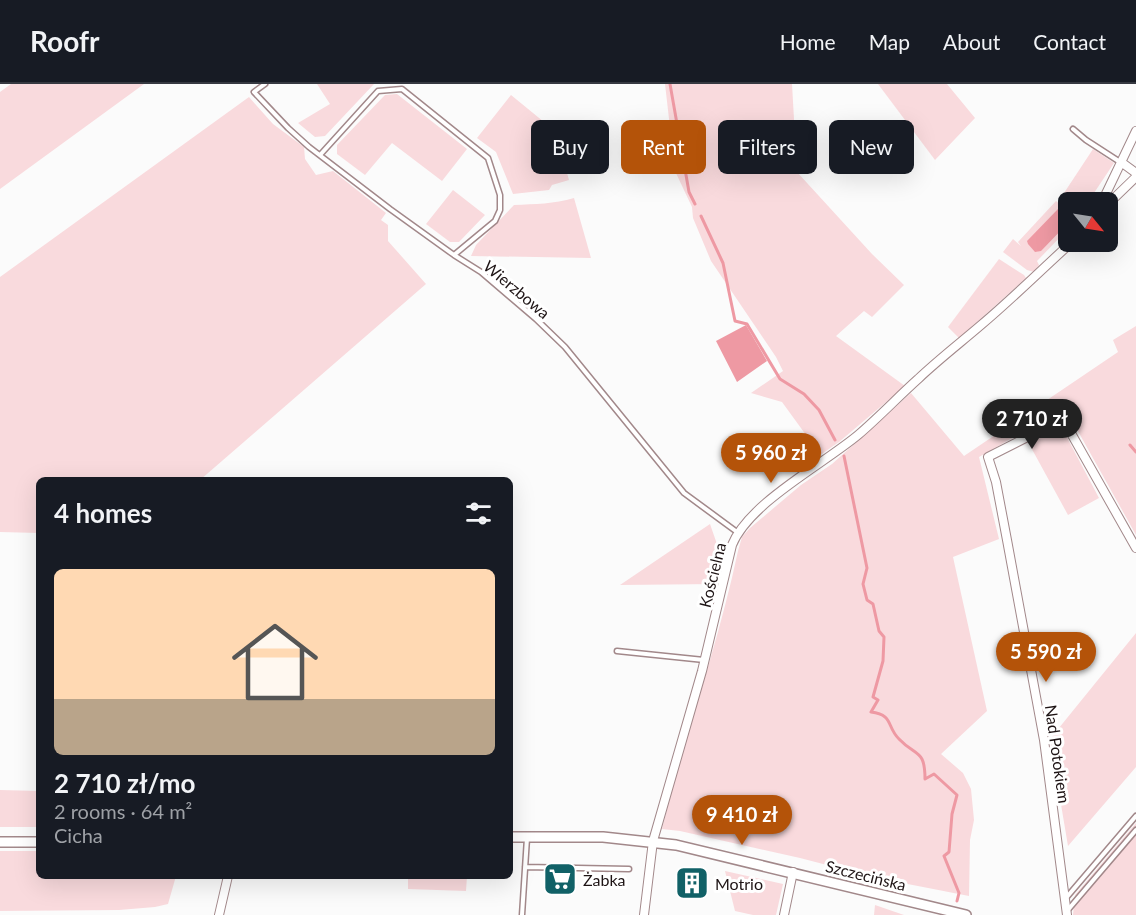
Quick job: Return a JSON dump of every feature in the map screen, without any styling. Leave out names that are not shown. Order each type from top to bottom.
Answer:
[{"type":"street","points":[[1107,192],[1136,131]]},
{"type":"street","points":[[1118,194],[1136,175],[1121,162]]},
{"type":"street","name":"Kościelna","points":[[644,915],[653,841],[737,532],[745,522],[779,494],[876,419],[1061,252]]},
{"type":"street","name":"Nad Potokiem","points":[[1067,913],[1044,740],[996,482],[988,458],[1063,419],[1136,548]]},
{"type":"street","name":"Szczecińska","points":[[513,837],[590,836],[653,841],[703,850],[966,915]]},
{"type":"street","points":[[0,842],[36,842]]},
{"type":"street","points":[[784,915],[793,872]]},
{"type":"street","points":[[219,915],[227,879]]},
{"type":"lane","name":"Wierzbowa","points":[[265,84],[254,92],[288,128],[390,209],[453,255],[481,272],[536,319],[565,347],[684,493],[737,532]]},
{"type":"lane","points":[[320,155],[378,91],[402,89],[488,158],[500,195],[500,210],[495,221],[453,255]]},
{"type":"lane","points":[[1073,129],[1121,162]]},
{"type":"lane","points":[[617,651],[704,660]]},
{"type":"lane","points":[[1065,899],[1136,816]]},
{"type":"lane","points":[[1067,913],[1136,830]]},
{"type":"lane","points":[[522,915],[527,837]]},
{"type":"lane","points":[[525,867],[629,869]]},
{"type":"shaded area","points":[[11,84],[144,84],[0,189],[0,92]]},
{"type":"shaded area","points":[[317,84],[374,84],[325,136],[315,137],[298,123],[330,104]]},
{"type":"shaded area","points":[[665,84],[792,84],[794,120],[718,120],[718,174],[799,174],[872,254],[904,285],[872,317],[864,311],[836,336],[905,386],[839,442],[816,458],[814,446],[782,402],[751,393],[783,371],[776,357],[711,261],[693,218],[692,207],[676,174],[706,174],[706,120],[669,120]]},
{"type":"shaded area","points":[[878,84],[947,84],[975,118],[935,160],[914,132],[914,120],[905,120]]},
{"type":"shaded area","points":[[397,94],[467,149],[442,181],[392,143],[365,175],[337,154],[337,145],[385,95]]},
{"type":"shaded area","points":[[511,95],[542,120],[531,120],[531,174],[567,174],[569,180],[552,185],[549,190],[513,194],[496,152],[477,138]]},
{"type":"shaded area","points":[[249,97],[273,124],[304,147],[305,159],[316,175],[333,171],[386,213],[381,220],[388,225],[388,241],[426,284],[203,477],[36,477],[36,533],[0,532],[0,277]]},
{"type":"shaded area","points":[[1093,149],[1114,163],[1095,192],[1065,192]]},
{"type":"shaded area","points":[[453,190],[485,215],[459,242],[450,242],[426,224]]},
{"type":"shaded area","points":[[574,198],[591,258],[471,256],[476,245],[514,205],[552,203]]},
{"type":"shaded area","points":[[1056,201],[1058,203],[1058,239],[1037,261],[1039,265],[1034,272],[1027,270],[1003,252],[1013,239],[1021,246],[1018,242]]},
{"type":"shaded area","points":[[1058,209],[1058,233],[1041,251],[1035,252],[1027,241]]},
{"type":"shaded area","points":[[999,259],[1026,278],[959,338],[948,327]]},
{"type":"shaded area","points":[[746,325],[767,361],[737,382],[716,341]]},
{"type":"shaded area","points":[[1136,326],[1136,535],[1065,408],[979,457],[999,539],[953,557],[987,711],[941,754],[963,773],[971,789],[974,820],[970,840],[969,896],[877,878],[800,858],[662,829],[721,621],[742,537],[750,528],[801,485],[832,464],[911,393],[964,456],[1118,352],[1113,340]]},
{"type":"shaded area","points":[[1054,426],[1062,428],[1099,498],[1068,515],[1028,442]]},
{"type":"shaded area","points":[[710,524],[718,547],[717,584],[620,585]]},
{"type":"shaded area","points":[[1136,633],[1136,767],[1068,846],[1050,739]]},
{"type":"shaded area","points":[[0,790],[36,791],[36,827],[0,827]]},
{"type":"shaded area","points":[[1136,823],[1136,915],[1073,915],[1075,895]]},
{"type":"shaded area","points":[[0,851],[36,851],[36,879],[175,879],[168,904],[155,907],[119,910],[0,911]]},
{"type":"shaded area","points":[[725,871],[783,884],[776,915],[753,915],[735,911]]},
{"type":"shaded area","points":[[408,879],[467,879],[466,891],[408,889]]},
{"type":"shaded area","points":[[875,905],[904,915],[874,915]]},
{"type":"waterway","points":[[670,84],[689,192],[695,204]]},
{"type":"waterway","points":[[701,216],[723,263],[735,321],[747,324],[780,379],[804,394],[819,410],[835,440]]},
{"type":"waterway","points":[[1130,445],[1136,452]]},
{"type":"waterway","points":[[844,456],[867,568],[863,584],[867,600],[873,604],[879,631],[884,637],[883,661],[873,697],[878,700],[871,712],[887,718],[899,739],[921,758],[925,769],[925,779],[934,774],[957,795],[952,814],[949,852],[944,856],[959,893],[957,901]]},
{"type":"place","name":"Żabka","points":[[560,879]]},
{"type":"place","name":"Motrio","points":[[692,883]]}]
